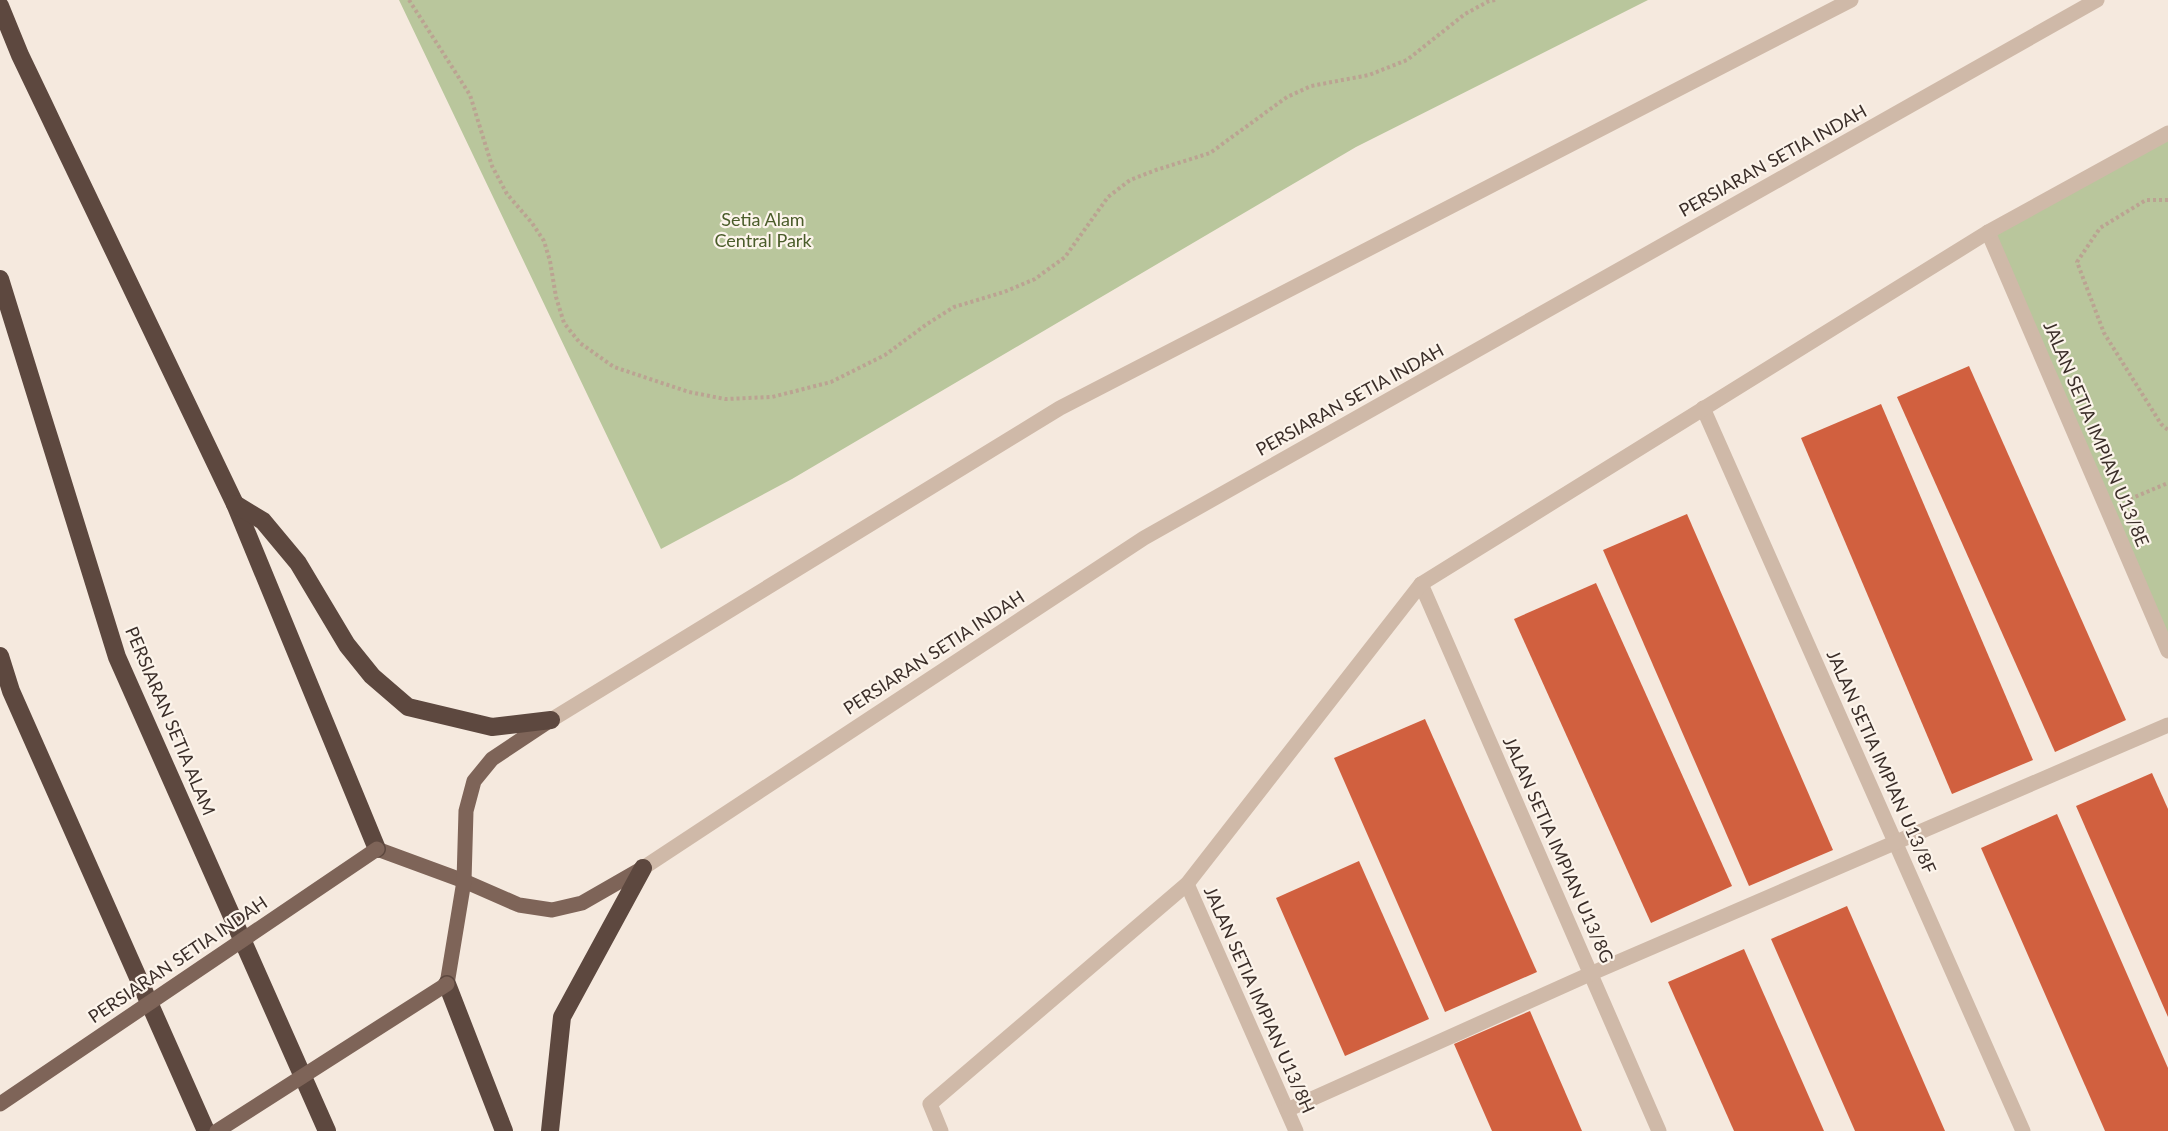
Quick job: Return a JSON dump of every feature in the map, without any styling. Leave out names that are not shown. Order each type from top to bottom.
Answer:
[{"type":"highway","points":[[0,6],[25,65],[235,504],[377,849]]},
{"type":"highway","name":"PERSIARAN SETIA ALAM","points":[[0,279],[117,657],[327,1131]]},
{"type":"highway","points":[[235,504],[263,521],[298,563],[347,645],[372,676],[408,707],[492,728],[551,720]]},
{"type":"highway","points":[[0,656],[11,691],[206,1131]]},
{"type":"highway","points":[[550,1131],[562,1017],[643,868]]},
{"type":"highway","points":[[447,984],[504,1131]]},
{"type":"main road","points":[[217,1131],[447,984],[464,881],[466,811],[474,781],[492,759],[551,720]]},
{"type":"main road","points":[[377,849],[464,881],[519,905],[552,910],[582,903],[643,868]]},
{"type":"main road","name":"PERSIARAN SETIA INDAH","points":[[0,1104],[377,849]]},
{"type":"street","points":[[551,720],[1060,408],[1851,0]]},
{"type":"street","name":"PERSIARAN SETIA INDAH","points":[[643,868],[1144,538],[2097,0]]},
{"type":"street","points":[[941,1131],[930,1104],[1187,884],[1421,584],[1988,232],[2168,133]]},
{"type":"street","name":"JALAN SETIA IMPIAN U13/8E","points":[[1988,232],[2168,651]]},
{"type":"street","name":"JALAN SETIA IMPIAN U13/8F","points":[[1703,408],[2022,1131]]},
{"type":"street","name":"JALAN SETIA IMPIAN U13/8G","points":[[1421,584],[1659,1131]]},
{"type":"street","points":[[1287,1110],[1590,974],[2168,725]]},
{"type":"street","name":"JALAN SETIA IMPIAN U13/8H","points":[[1187,884],[1296,1131]]},
{"type":"path","points":[[409,0],[470,95],[492,166],[507,194],[532,223],[543,241],[564,322],[580,343],[614,367],[689,392],[725,399],[772,398],[831,382],[885,355],[954,307],[1004,292],[1035,279],[1065,257],[1108,197],[1130,180],[1210,153],[1287,97],[1311,86],[1369,75],[1407,60],[1465,14],[1489,1],[1496,0]]},
{"type":"path","points":[[2168,200],[2146,200],[2100,228],[2077,262],[2104,333],[2161,424],[2168,429]]},
{"type":"path","points":[[2107,509],[2168,483]]},
{"type":"green space","name":"Setia Alam Central Park","points":[[399,0],[1648,0],[1356,147],[792,479],[661,549]]},
{"type":"green space","points":[[2168,133],[2168,651],[1988,232]]},
{"type":"building","points":[[1969,366],[2126,720],[2055,752],[1897,397]]},
{"type":"building","points":[[1881,404],[2033,760],[1952,794],[1801,438]]},
{"type":"building","points":[[1687,514],[1833,850],[1749,886],[1603,550]]},
{"type":"building","points":[[1596,583],[1732,886],[1651,923],[1514,619]]},
{"type":"building","points":[[1425,719],[1537,972],[1445,1012],[1334,758]]},
{"type":"building","points":[[2152,773],[2168,809],[2168,1017],[2076,806]]},
{"type":"building","points":[[2057,814],[2168,1068],[2168,1131],[2105,1131],[1981,848]]},
{"type":"building","points":[[1359,861],[1429,1019],[1345,1056],[1276,898]]},
{"type":"building","points":[[1847,906],[1945,1131],[1855,1131],[1771,939]]},
{"type":"building","points":[[1744,949],[1824,1131],[1734,1131],[1668,982]]},
{"type":"building","points":[[1530,1011],[1582,1131],[1492,1131],[1454,1044]]}]
